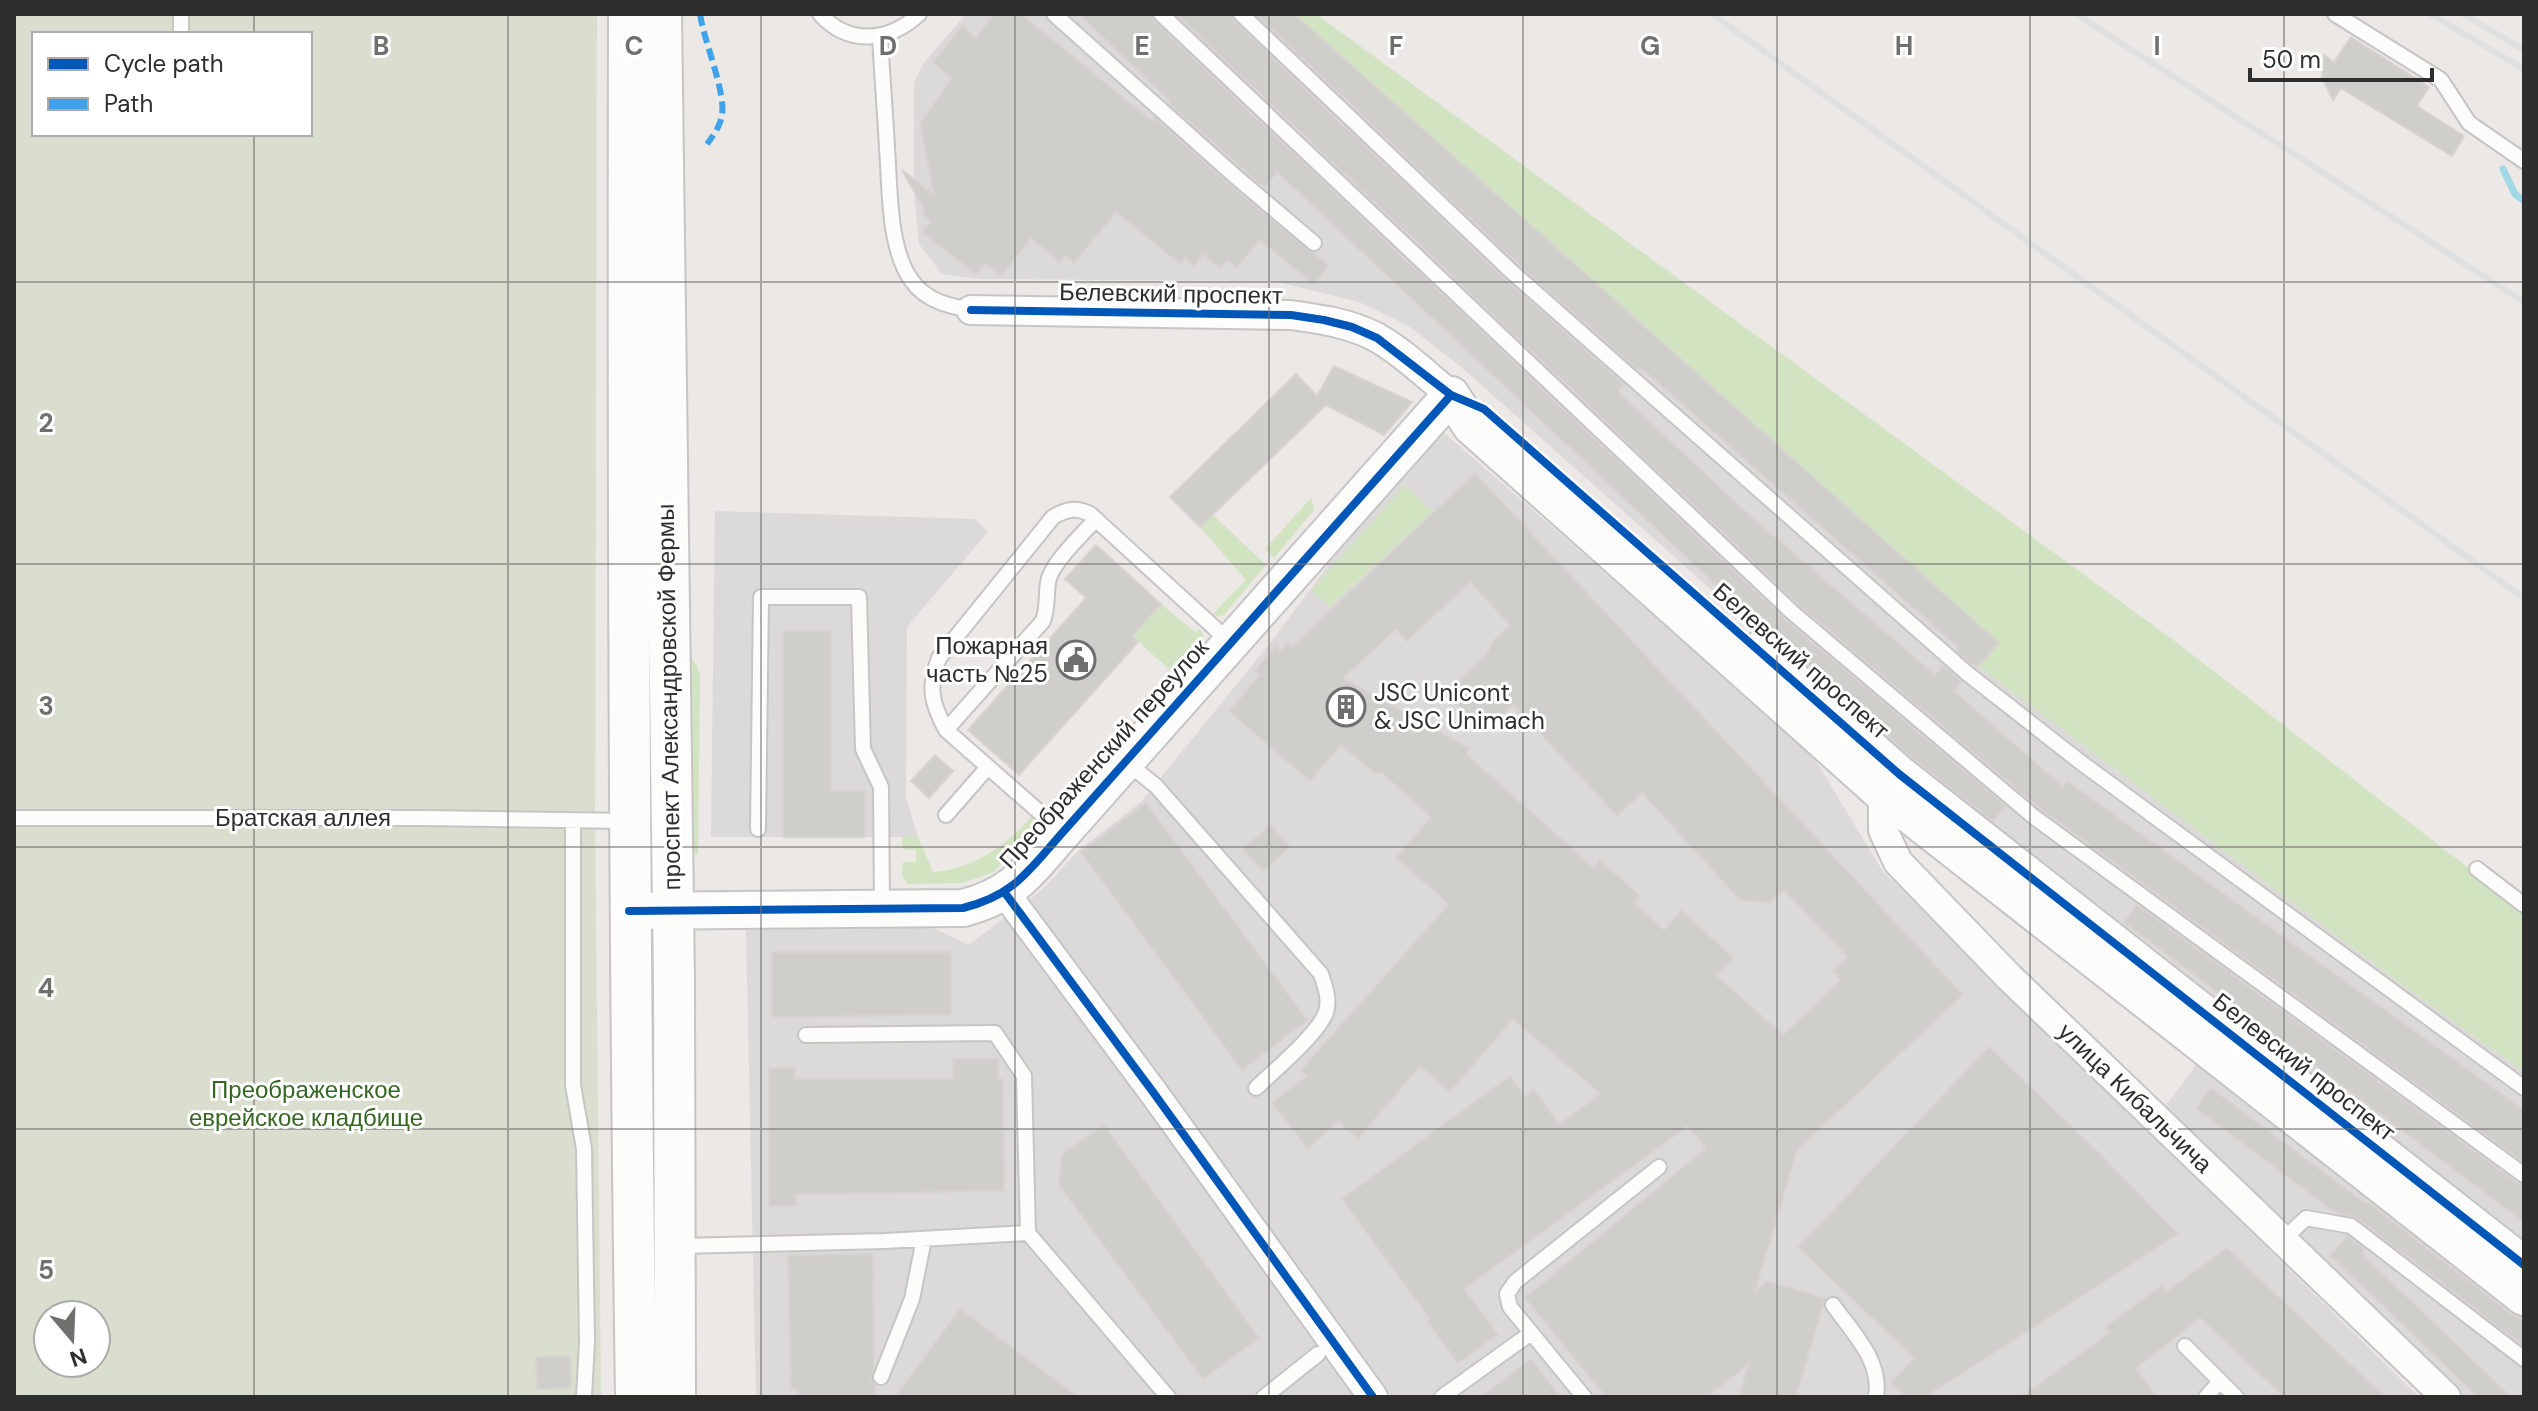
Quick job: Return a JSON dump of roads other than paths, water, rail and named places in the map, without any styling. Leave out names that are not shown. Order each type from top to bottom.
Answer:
[{"type":"main road","points":[[629,14],[646,105]]},
{"type":"main road","points":[[646,286],[646,105],[661,14]]},
{"type":"main road","name":"проспект Александровской Фермы","points":[[636,1397],[629,911],[610,821],[646,286]]},
{"type":"main road","name":"проспект Александровской Фермы","points":[[646,286],[672,910],[675,1397]]},
{"type":"street","name":"Белевский проспект","points":[[971,310],[1291,315],[1352,327],[1377,338],[1451,395],[1471,426],[1891,784],[2524,1297]]},
{"type":"street","name":"Преображенский переулок","points":[[629,911],[963,908],[1005,893],[1126,762],[1451,395]]},
{"type":"street","name":"Белевский проспект","points":[[1891,784],[2524,1265]]},
{"type":"street","name":"улица Кибальчича","points":[[1891,784],[1883,830],[1898,862],[2009,977],[2446,1397]]},
{"type":"street","points":[[1005,893],[1373,1397]]},
{"type":"lane","points":[[820,14],[829,24],[853,36],[880,36],[905,27],[919,14]]},
{"type":"lane","points":[[1054,14],[1314,243]]},
{"type":"lane","points":[[1161,14],[1793,613],[2034,817],[2524,1175]]},
{"type":"lane","points":[[1241,14],[1512,272],[1968,674],[2079,761],[2524,1088]]},
{"type":"lane","points":[[2335,14],[2441,80],[2469,123],[2524,161]]},
{"type":"lane","points":[[880,36],[892,214],[900,257],[912,282],[928,296],[945,305],[971,310]]},
{"type":"lane","points":[[1063,832],[946,730],[934,707],[931,681],[939,658],[1053,517],[1065,510],[1078,509],[1096,519],[1231,643]]},
{"type":"lane","points":[[946,730],[1043,621],[1048,609],[1048,581],[1053,569],[1096,519]]},
{"type":"lane","points":[[758,829],[761,597],[859,597],[863,749],[881,787],[882,908]]},
{"type":"lane","points":[[1126,762],[1156,786],[1321,974],[1328,995],[1325,1013],[1317,1028],[1256,1088]]},
{"type":"lane","points":[[946,815],[988,767]]},
{"type":"lane","name":"Братская аллея","points":[[14,818],[610,821]]},
{"type":"lane","points":[[573,820],[573,1085],[584,1149],[587,1342],[584,1397]]},
{"type":"lane","points":[[2477,869],[2524,905]]},
{"type":"lane","points":[[806,1035],[995,1033],[1024,1076],[1028,1233],[1168,1397]]},
{"type":"lane","points":[[1584,1397],[1510,1307],[1507,1294],[1515,1282],[1659,1167]]},
{"type":"lane","points":[[2283,1240],[2306,1218],[2351,1226],[2524,1359]]},
{"type":"lane","points":[[674,1246],[1028,1233]]},
{"type":"lane","points":[[881,1377],[912,1299],[924,1239]]},
{"type":"lane","points":[[1833,1305],[1870,1355],[1878,1386],[1876,1397]]},
{"type":"lane","points":[[1442,1397],[1531,1333]]},
{"type":"lane","points":[[2185,1346],[2236,1397]]},
{"type":"lane","points":[[1264,1397],[1318,1354]]},
{"type":"lane","points":[[2206,1397],[2220,1381]]},
{"type":"waterway","points":[[2503,169],[2515,194],[2524,201]]},
{"type":"railway","points":[[1712,14],[2524,598]]},
{"type":"railway","points":[[2076,14],[2524,302]]},
{"type":"railway","points":[[2430,14],[2524,69]]},
{"type":"railway","points":[[2463,14],[2524,50]]},
{"type":"place","name":"Пожарная часть №25","points":[[1076,660]]},
{"type":"place","name":"JSC Unicont & JSC Unimach","points":[[1346,707]]},
{"type":"park label","name":"Преображенское еврейское кладбище","points":[[306,1104]]}]
